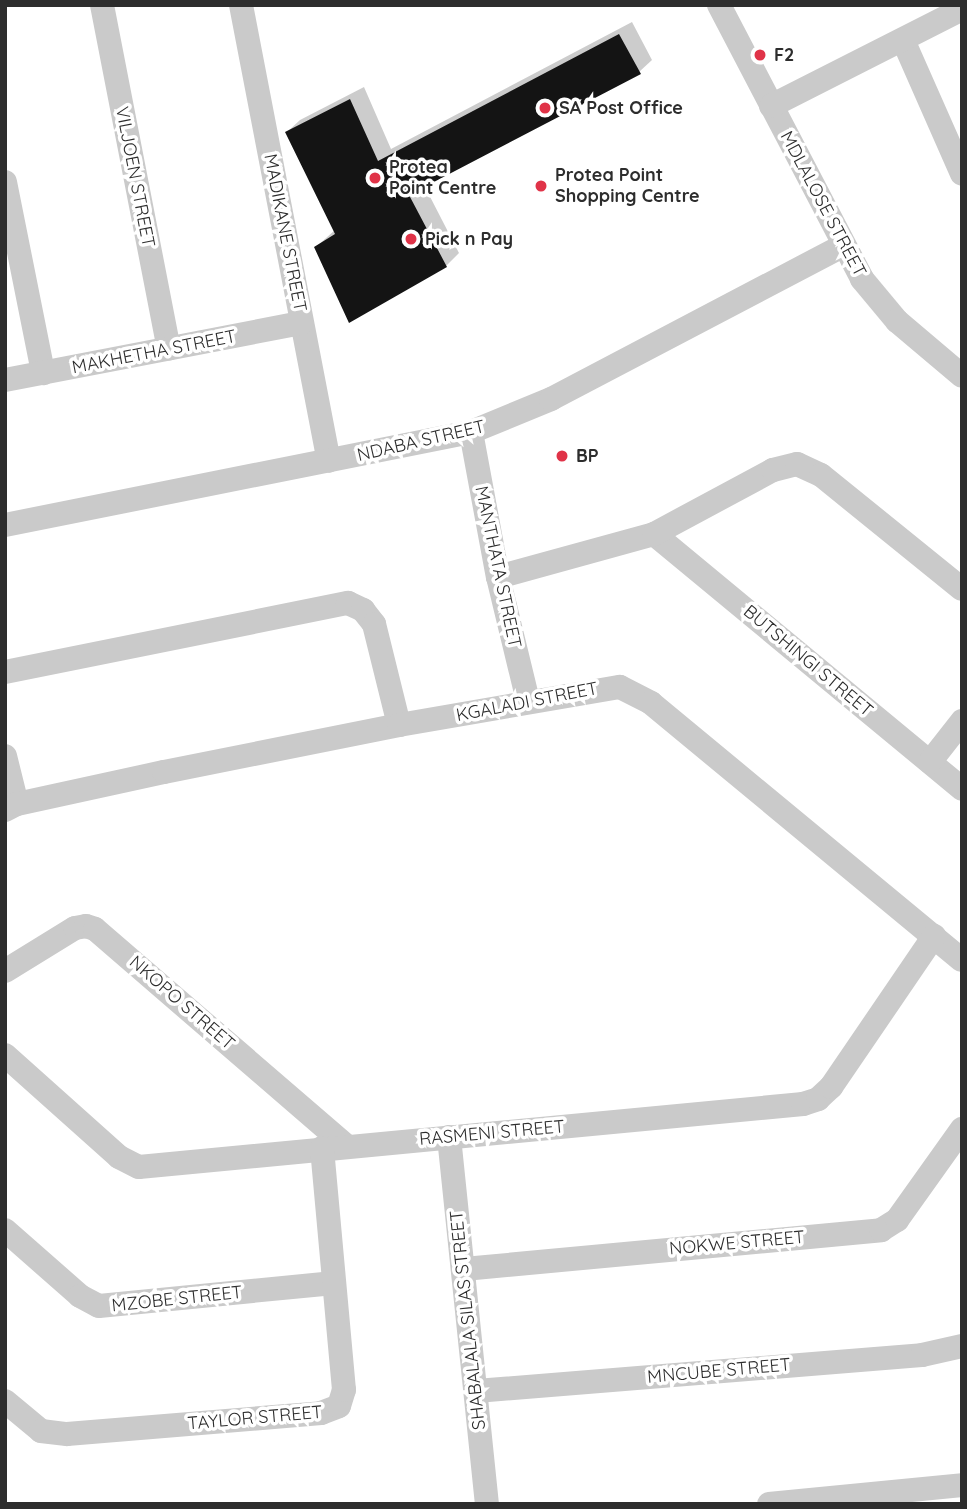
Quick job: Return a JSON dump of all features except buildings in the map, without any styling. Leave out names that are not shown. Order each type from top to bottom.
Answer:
[{"type":"street","name":"VILJOEN STREET","points":[[102,5],[169,349]]},
{"type":"street","name":"MADIKANE STREET","points":[[241,5],[329,461]]},
{"type":"street","name":"MDLALOSE STREET","points":[[719,5],[862,279],[885,309],[962,376]]},
{"type":"street","points":[[771,106],[962,9]]},
{"type":"street","points":[[903,40],[962,174]]},
{"type":"street","points":[[5,182],[43,373]]},
{"type":"street","name":"NDABA STREET","points":[[5,525],[471,432],[539,405],[843,246]]},
{"type":"street","name":"MAKHETHA STREET","points":[[5,380],[302,323]]},
{"type":"street","name":"MANTHATA STREET","points":[[471,432],[498,577],[528,701]]},
{"type":"street","points":[[498,577],[654,534],[780,467],[797,464],[821,475],[962,589]]},
{"type":"street","name":"BUTSHINGI STREET","points":[[654,534],[962,789]]},
{"type":"street","points":[[5,672],[348,603],[363,610],[374,624],[399,725]]},
{"type":"street","name":"KGALADI STREET","points":[[11,807],[399,725],[610,686],[631,690],[651,703],[962,960]]},
{"type":"street","points":[[929,762],[962,721]]},
{"type":"street","points":[[5,757],[11,807]]},
{"type":"street","name":"NKOPO STREET","points":[[5,971],[75,928],[86,926],[95,929],[334,1147]]},
{"type":"street","name":"RASMENI STREET","points":[[5,1055],[119,1157],[134,1166],[814,1101],[831,1087],[934,936]]},
{"type":"street","name":"NOKWE STREET","points":[[464,1269],[881,1230],[897,1220],[962,1129]]},
{"type":"street","name":"SHABALALA SILAS STREET","points":[[449,1137],[487,1504]]},
{"type":"street","name":"TAYLOR STREET","points":[[5,1401],[41,1431],[67,1434],[333,1410],[341,1403],[344,1392],[334,1283],[334,1147]]},
{"type":"street","name":"MZOBE STREET","points":[[5,1230],[80,1296],[100,1306],[334,1283]]},
{"type":"street","name":"MNCUBE STREET","points":[[476,1391],[922,1355],[962,1346]]},
{"type":"street","points":[[769,1504],[962,1485]]},
{"type":"place","name":"F2","points":[[760,55]]},
{"type":"place","name":"SA Post Office","points":[[545,108]]},
{"type":"place","name":"Protea Point Centre","points":[[375,178]]},
{"type":"place","name":"Protea Point Shopping Centre","points":[[541,186]]},
{"type":"place","name":"Pick n Pay","points":[[411,239]]},
{"type":"place","name":"BP","points":[[562,456]]}]
